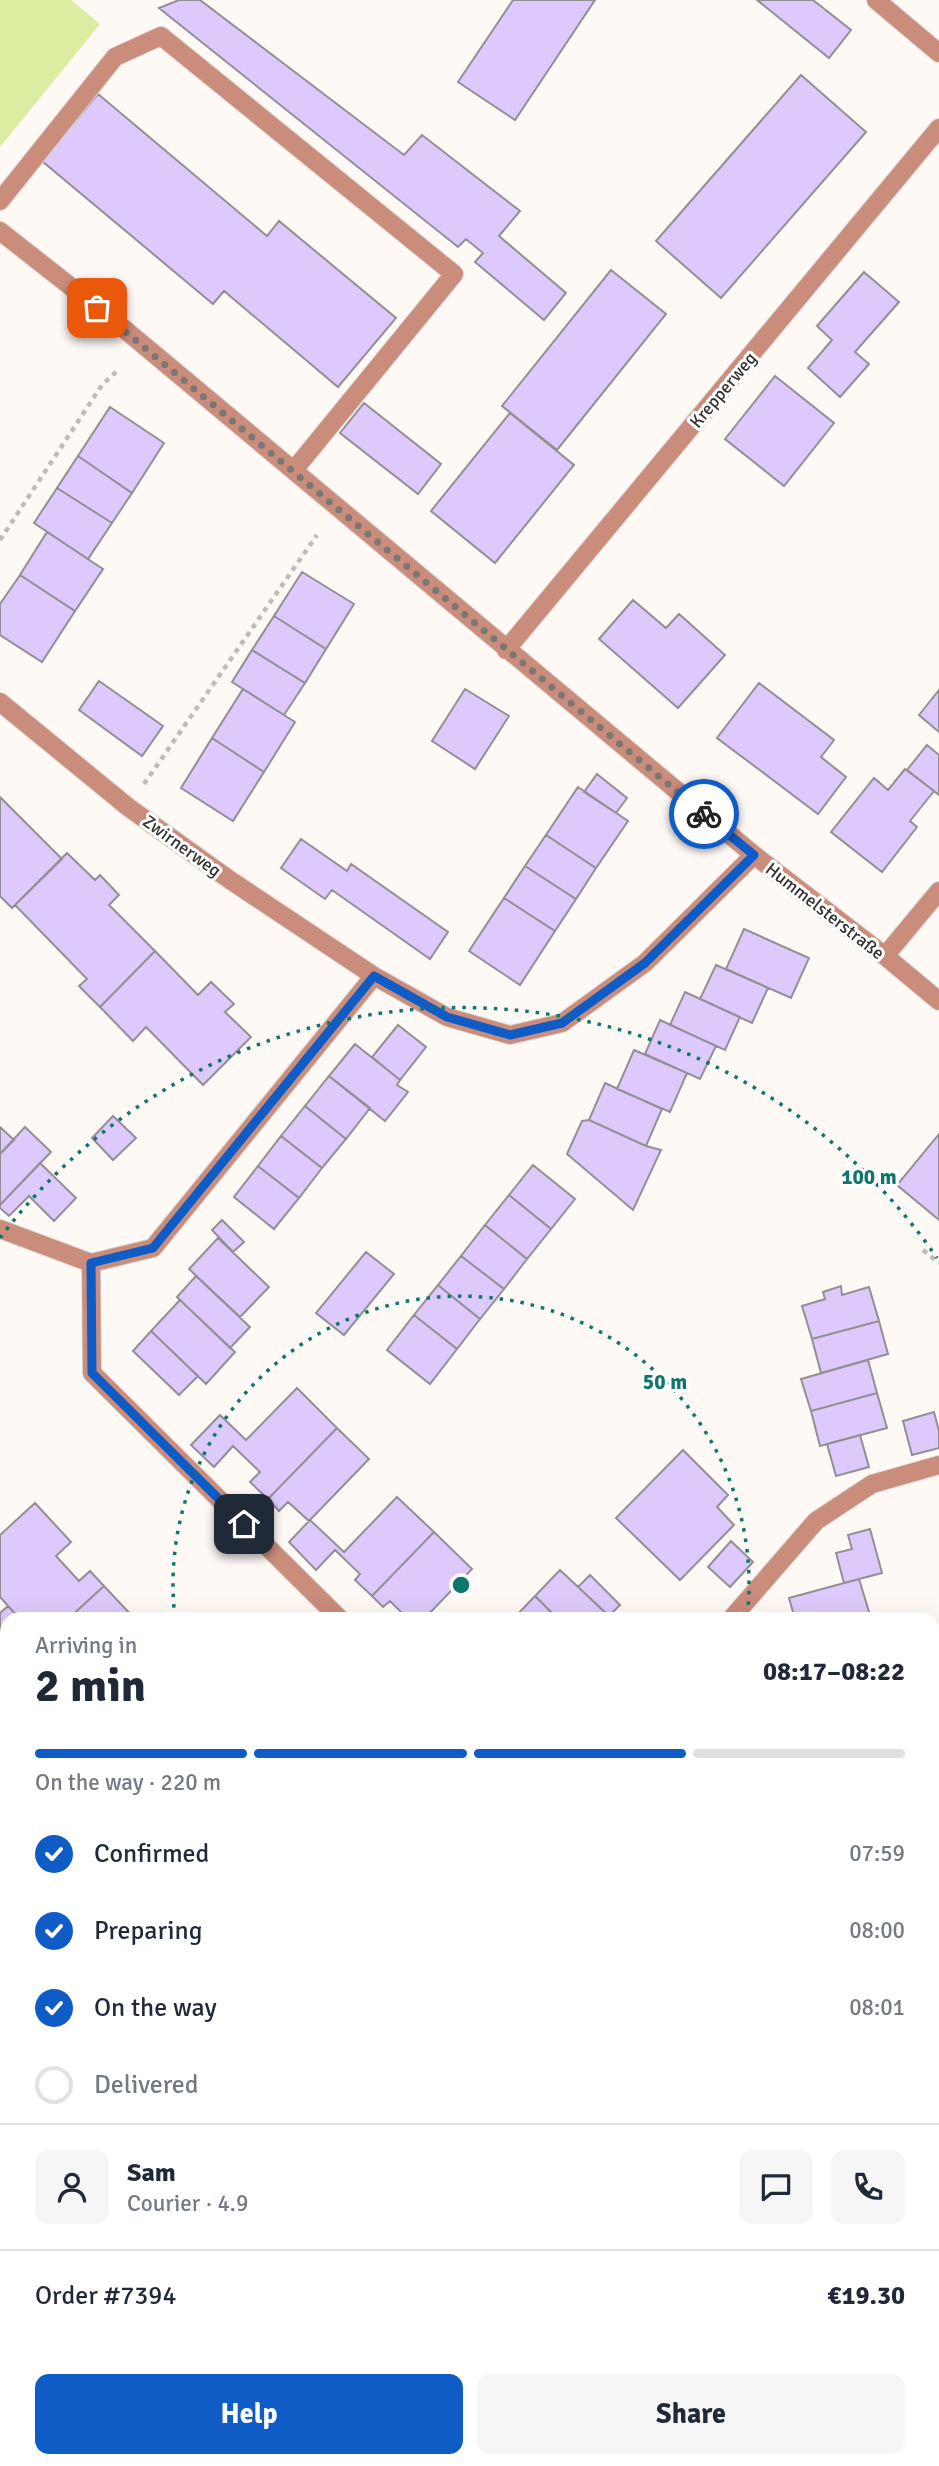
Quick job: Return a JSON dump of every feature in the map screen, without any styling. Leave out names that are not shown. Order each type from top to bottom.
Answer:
[{"type":"street","points":[[876,0],[939,53]]},
{"type":"street","points":[[0,201],[115,57],[161,36],[454,274],[294,470]]},
{"type":"street","name":"Krepperweg","points":[[506,650],[939,128]]},
{"type":"street","name":"Hummelsterstraße","points":[[0,231],[117,323],[754,855],[939,1001]]},
{"type":"street","name":"Zwirnerweg","points":[[0,702],[128,807],[230,880],[374,976],[447,1017],[510,1035],[562,1023],[645,963],[754,855]]},
{"type":"street","points":[[885,956],[939,891]]},
{"type":"street","points":[[0,1229],[91,1263],[153,1248],[374,976]]},
{"type":"street","points":[[91,1263],[92,1373],[333,1612]]},
{"type":"street","points":[[737,1612],[816,1521],[872,1484],[939,1465]]},
{"type":"path","points":[[0,540],[102,385],[116,372]]},
{"type":"path","points":[[142,788],[317,535]]},
{"type":"path","points":[[923,1250],[939,1262]]},
{"type":"green space","points":[[0,0],[71,0],[100,24],[0,147]]},
{"type":"building","points":[[179,0],[200,0],[404,155],[422,135],[520,211],[499,236],[566,293],[544,320],[475,262],[483,253],[466,239],[458,247],[159,8]]},
{"type":"building","points":[[513,0],[595,0],[515,120],[458,82]]},
{"type":"building","points":[[757,0],[813,0],[851,30],[829,58]]},
{"type":"building","points":[[801,75],[866,132],[721,298],[656,241]]},
{"type":"building","points":[[98,94],[267,236],[279,221],[396,318],[338,387],[224,291],[213,304],[42,161]]},
{"type":"building","points":[[611,270],[666,314],[557,450],[502,406]]},
{"type":"building","points":[[864,272],[899,302],[855,352],[869,364],[840,397],[808,368],[832,340],[817,326]]},
{"type":"building","points":[[775,376],[834,423],[784,486],[725,439]]},
{"type":"building","points":[[364,403],[441,464],[418,494],[340,433]]},
{"type":"building","points":[[110,407],[164,443],[132,493],[78,456]]},
{"type":"building","points":[[510,413],[574,465],[495,563],[431,511]]},
{"type":"building","points":[[78,456],[132,493],[112,523],[57,488]]},
{"type":"building","points":[[57,488],[112,523],[88,559],[34,523]]},
{"type":"building","points":[[47,532],[103,569],[75,611],[20,575]]},
{"type":"building","points":[[302,572],[354,604],[326,649],[274,616]]},
{"type":"building","points":[[20,575],[75,611],[42,662],[0,635],[0,604]]},
{"type":"building","points":[[633,600],[666,628],[679,614],[725,655],[678,708],[599,639]]},
{"type":"building","points":[[274,616],[326,649],[305,683],[252,650]]},
{"type":"building","points":[[252,650],[305,683],[284,715],[232,682]]},
{"type":"building","points":[[99,681],[163,726],[142,756],[79,710]]},
{"type":"building","points":[[759,683],[834,740],[821,757],[846,777],[818,814],[717,738]]},
{"type":"building","points":[[243,689],[295,722],[264,772],[212,738]]},
{"type":"building","points":[[465,689],[509,716],[475,769],[432,741]]},
{"type":"building","points":[[939,690],[939,732],[919,715]]},
{"type":"building","points":[[212,738],[264,772],[233,821],[181,788]]},
{"type":"building","points":[[927,745],[939,755],[939,795],[907,770]]},
{"type":"building","points":[[905,769],[934,791],[910,821],[917,827],[882,872],[831,832],[874,778],[888,790]]},
{"type":"building","points":[[597,774],[627,798],[616,813],[584,792]]},
{"type":"building","points":[[578,787],[628,821],[596,868],[546,835]]},
{"type":"building","points":[[0,797],[62,859],[12,908],[0,896]]},
{"type":"building","points":[[546,835],[596,868],[576,899],[525,866]]},
{"type":"building","points":[[301,839],[347,871],[351,864],[448,932],[430,959],[332,890],[325,899],[281,868]]},
{"type":"building","points":[[67,853],[95,880],[100,875],[119,895],[109,905],[155,951],[100,1007],[79,986],[87,979],[15,905]]},
{"type":"building","points":[[525,866],[576,899],[555,931],[504,898]]},
{"type":"building","points":[[504,898],[555,931],[520,985],[469,951]]},
{"type":"building","points":[[744,929],[809,958],[791,998],[726,969]]},
{"type":"building","points":[[155,951],[198,995],[211,982],[234,1004],[225,1012],[251,1037],[203,1085],[146,1027],[133,1041],[100,1007]]},
{"type":"building","points":[[716,965],[768,988],[752,1023],[700,999]]},
{"type":"building","points":[[685,992],[740,1017],[725,1050],[670,1025]]},
{"type":"building","points":[[660,1020],[716,1046],[700,1079],[645,1054]]},
{"type":"building","points":[[398,1025],[426,1047],[400,1080],[372,1057]]},
{"type":"building","points":[[355,1044],[400,1080],[397,1085],[408,1092],[385,1121],[329,1076]]},
{"type":"building","points":[[634,1050],[687,1073],[670,1112],[617,1089]]},
{"type":"building","points":[[329,1076],[370,1108],[346,1139],[305,1106]]},
{"type":"building","points":[[605,1083],[662,1109],[646,1146],[589,1120]]},
{"type":"building","points":[[305,1106],[346,1139],[322,1168],[281,1136]]},
{"type":"building","points":[[113,1116],[136,1138],[113,1160],[92,1138]]},
{"type":"building","points":[[589,1120],[661,1150],[633,1210],[567,1154],[582,1121]]},
{"type":"building","points":[[0,1127],[14,1140],[0,1154]]},
{"type":"building","points":[[25,1127],[51,1152],[0,1205],[0,1154]]},
{"type":"building","points":[[939,1134],[939,1220],[897,1185]]},
{"type":"building","points":[[281,1136],[322,1168],[299,1198],[258,1166]]},
{"type":"building","points":[[40,1163],[76,1198],[54,1221],[29,1196],[9,1216],[0,1205]]},
{"type":"building","points":[[533,1165],[575,1199],[551,1229],[509,1195]]},
{"type":"building","points":[[258,1166],[299,1198],[274,1229],[234,1197]]},
{"type":"building","points":[[509,1195],[551,1229],[527,1259],[485,1225]]},
{"type":"building","points":[[222,1220],[244,1242],[233,1252],[212,1230]]},
{"type":"building","points":[[485,1225],[527,1259],[504,1289],[461,1256]]},
{"type":"building","points":[[218,1238],[269,1287],[240,1317],[189,1269]]},
{"type":"building","points":[[366,1252],[394,1274],[344,1335],[316,1313]]},
{"type":"building","points":[[461,1256],[504,1289],[480,1319],[438,1285]]},
{"type":"building","points":[[196,1276],[250,1327],[230,1348],[177,1297]]},
{"type":"building","points":[[438,1285],[480,1319],[457,1349],[414,1315]]},
{"type":"building","points":[[841,1286],[842,1295],[869,1287],[879,1321],[812,1339],[802,1306],[825,1299],[823,1292]]},
{"type":"building","points":[[180,1300],[235,1352],[206,1384],[151,1331]]},
{"type":"building","points":[[414,1315],[457,1349],[430,1384],[387,1350]]},
{"type":"building","points":[[879,1321],[888,1354],[821,1373],[812,1339]]},
{"type":"building","points":[[151,1331],[198,1376],[179,1395],[133,1351]]},
{"type":"building","points":[[868,1360],[877,1393],[811,1411],[801,1379]]},
{"type":"building","points":[[297,1388],[337,1428],[268,1499],[250,1482],[260,1472],[233,1446],[214,1467],[191,1445],[220,1415],[246,1440]]},
{"type":"building","points":[[877,1393],[887,1428],[820,1446],[811,1411]]},
{"type":"building","points":[[934,1412],[939,1431],[939,1448],[912,1455],[903,1421]]},
{"type":"building","points":[[337,1428],[369,1459],[309,1521],[288,1502],[279,1511],[268,1499]]},
{"type":"building","points":[[860,1435],[869,1467],[836,1476],[827,1444]]},
{"type":"building","points":[[683,1450],[728,1495],[717,1507],[734,1525],[680,1580],[616,1518]]},
{"type":"building","points":[[397,1497],[434,1532],[372,1596],[355,1580],[360,1574],[335,1550],[316,1570],[289,1542],[310,1520],[344,1552]]},
{"type":"building","points":[[35,1503],[71,1542],[56,1556],[79,1581],[90,1571],[104,1586],[76,1612],[14,1612],[0,1597],[0,1535]]},
{"type":"building","points":[[870,1529],[882,1573],[844,1583],[836,1553],[852,1549],[848,1535]]},
{"type":"building","points":[[434,1532],[472,1569],[431,1612],[401,1612],[390,1601],[383,1607],[372,1596]]},
{"type":"building","points":[[731,1541],[753,1562],[730,1587],[708,1567]]},
{"type":"building","points":[[560,1570],[605,1612],[551,1612],[535,1596]]},
{"type":"building","points":[[590,1575],[620,1605],[613,1612],[605,1612],[578,1587]]},
{"type":"building","points":[[859,1579],[869,1612],[793,1612],[789,1598]]},
{"type":"building","points":[[104,1586],[128,1612],[76,1612]]},
{"type":"building","points":[[535,1596],[551,1612],[520,1612]]},
{"type":"building","points":[[8,1606],[14,1612],[1,1612]]},
{"type":"way so far","points":[[97,308],[704,814]]},
{"type":"route","points":[[244,1524],[92,1373],[91,1263],[153,1248],[374,976],[447,1017],[510,1035],[562,1023],[645,963],[754,855],[704,814]]}]
